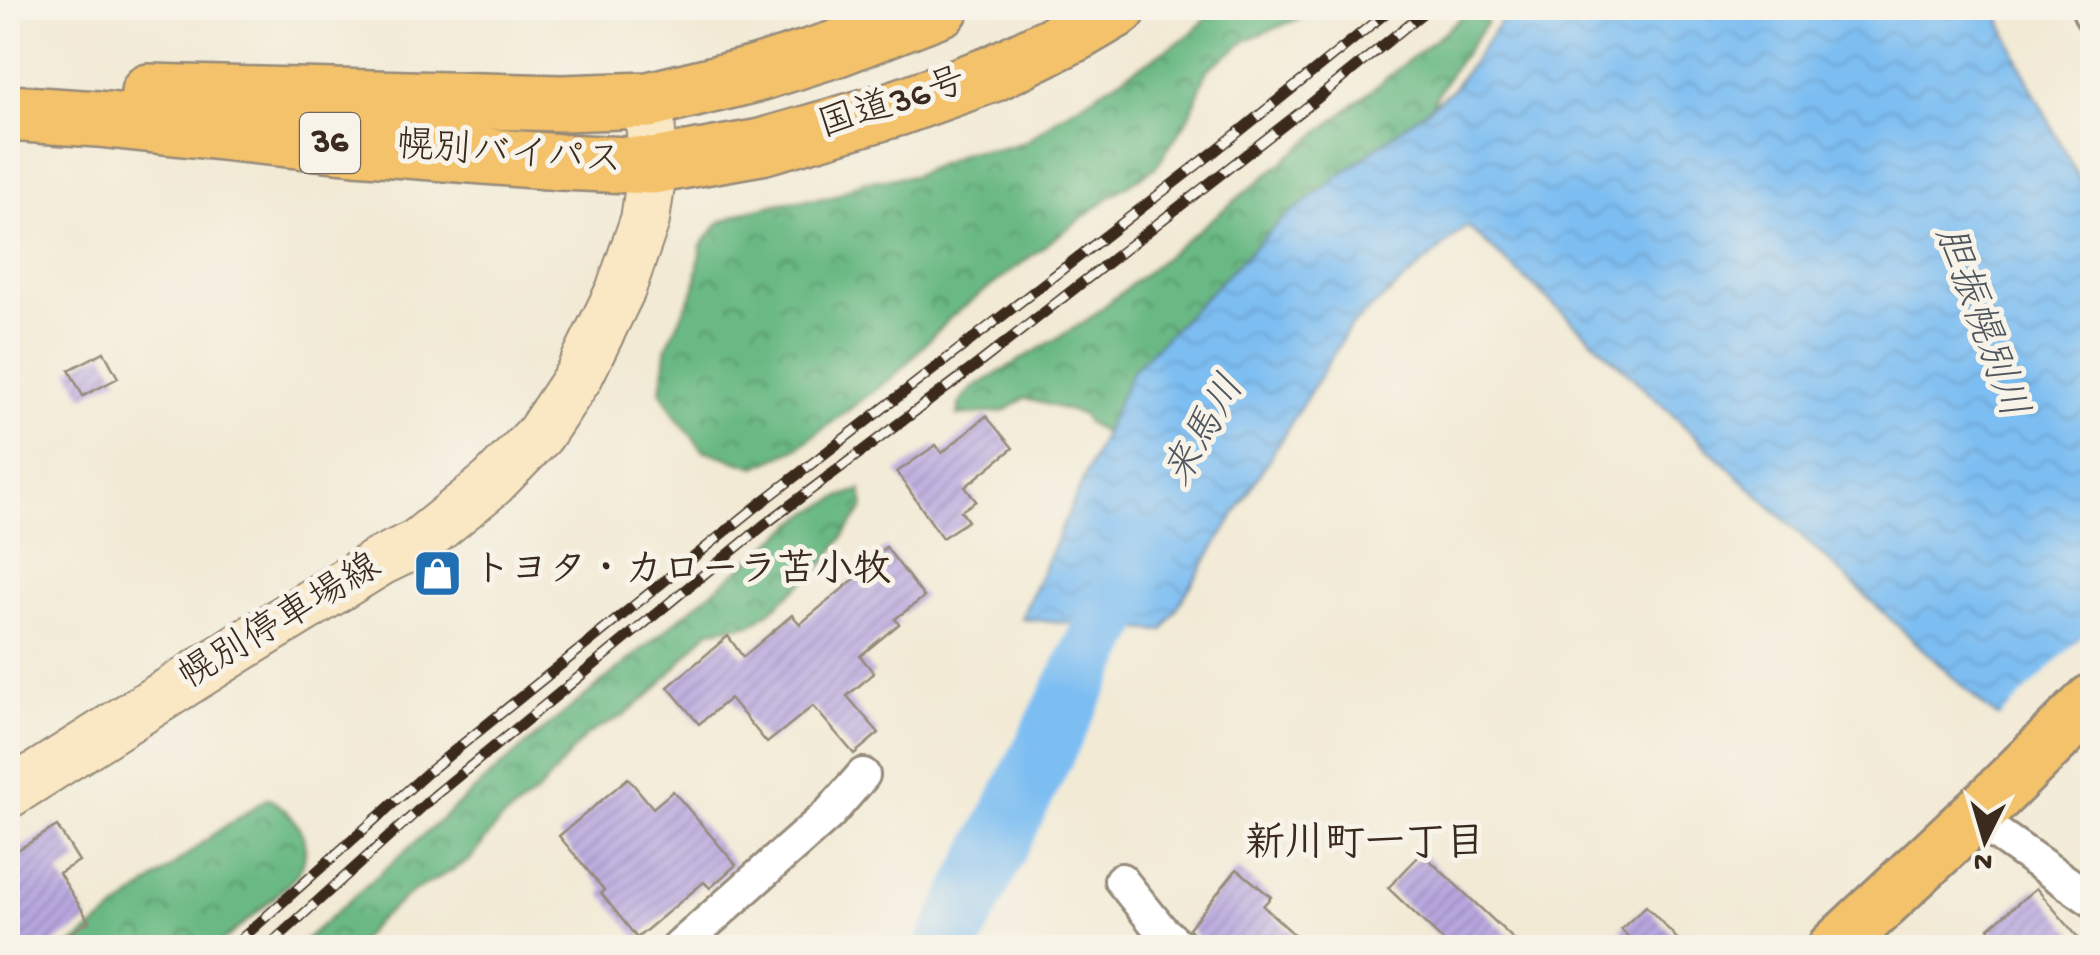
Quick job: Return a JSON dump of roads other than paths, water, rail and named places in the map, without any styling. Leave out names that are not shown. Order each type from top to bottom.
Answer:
[{"type":"highway","name":"国道36号","points":[[650,100],[804,60],[941,8]]},
{"type":"highway","name":"国道36号","points":[[653,166],[761,148],[896,108],[992,74],[1119,8]]},
{"type":"highway","name":"幌別バイパス","points":[[8,88],[562,103],[650,100]]},
{"type":"highway","name":"幌別バイパス","points":[[8,113],[373,148],[653,166]]},
{"type":"main road","name":"幌別停車場線","points":[[8,794],[379,562],[418,543],[492,483],[540,434],[578,377],[621,289],[645,220],[653,166],[650,100]]},
{"type":"main road","points":[[1834,948],[2092,701]]},
{"type":"street","points":[[2088,8],[2092,17]]},
{"type":"street","points":[[678,948],[829,814],[862,776]]},
{"type":"street","points":[[1983,809],[2092,900]]},
{"type":"street","points":[[1121,880],[1161,930],[1181,948]]},
{"type":"water","name":"胆振幌別川","points":[[1499,8],[1995,8],[2092,204],[2092,790],[1986,708],[1467,226],[1350,327],[1163,631],[1021,619],[1132,371],[1278,223],[1453,89],[1505,16]]},
{"type":"waterway","name":"来馬川","points":[[946,948],[1143,551]]},
{"type":"railway","points":[[231,948],[427,773],[757,506],[1215,151],[1392,8]]},
{"type":"railway","points":[[266,948],[434,796],[764,525],[978,364],[1429,8]]},
{"type":"place","name":"トヨタ・カローラ苫小牧","points":[[438,573]]},
{"type":"district","name":"新川町一丁目","points":[[1365,846]]}]
